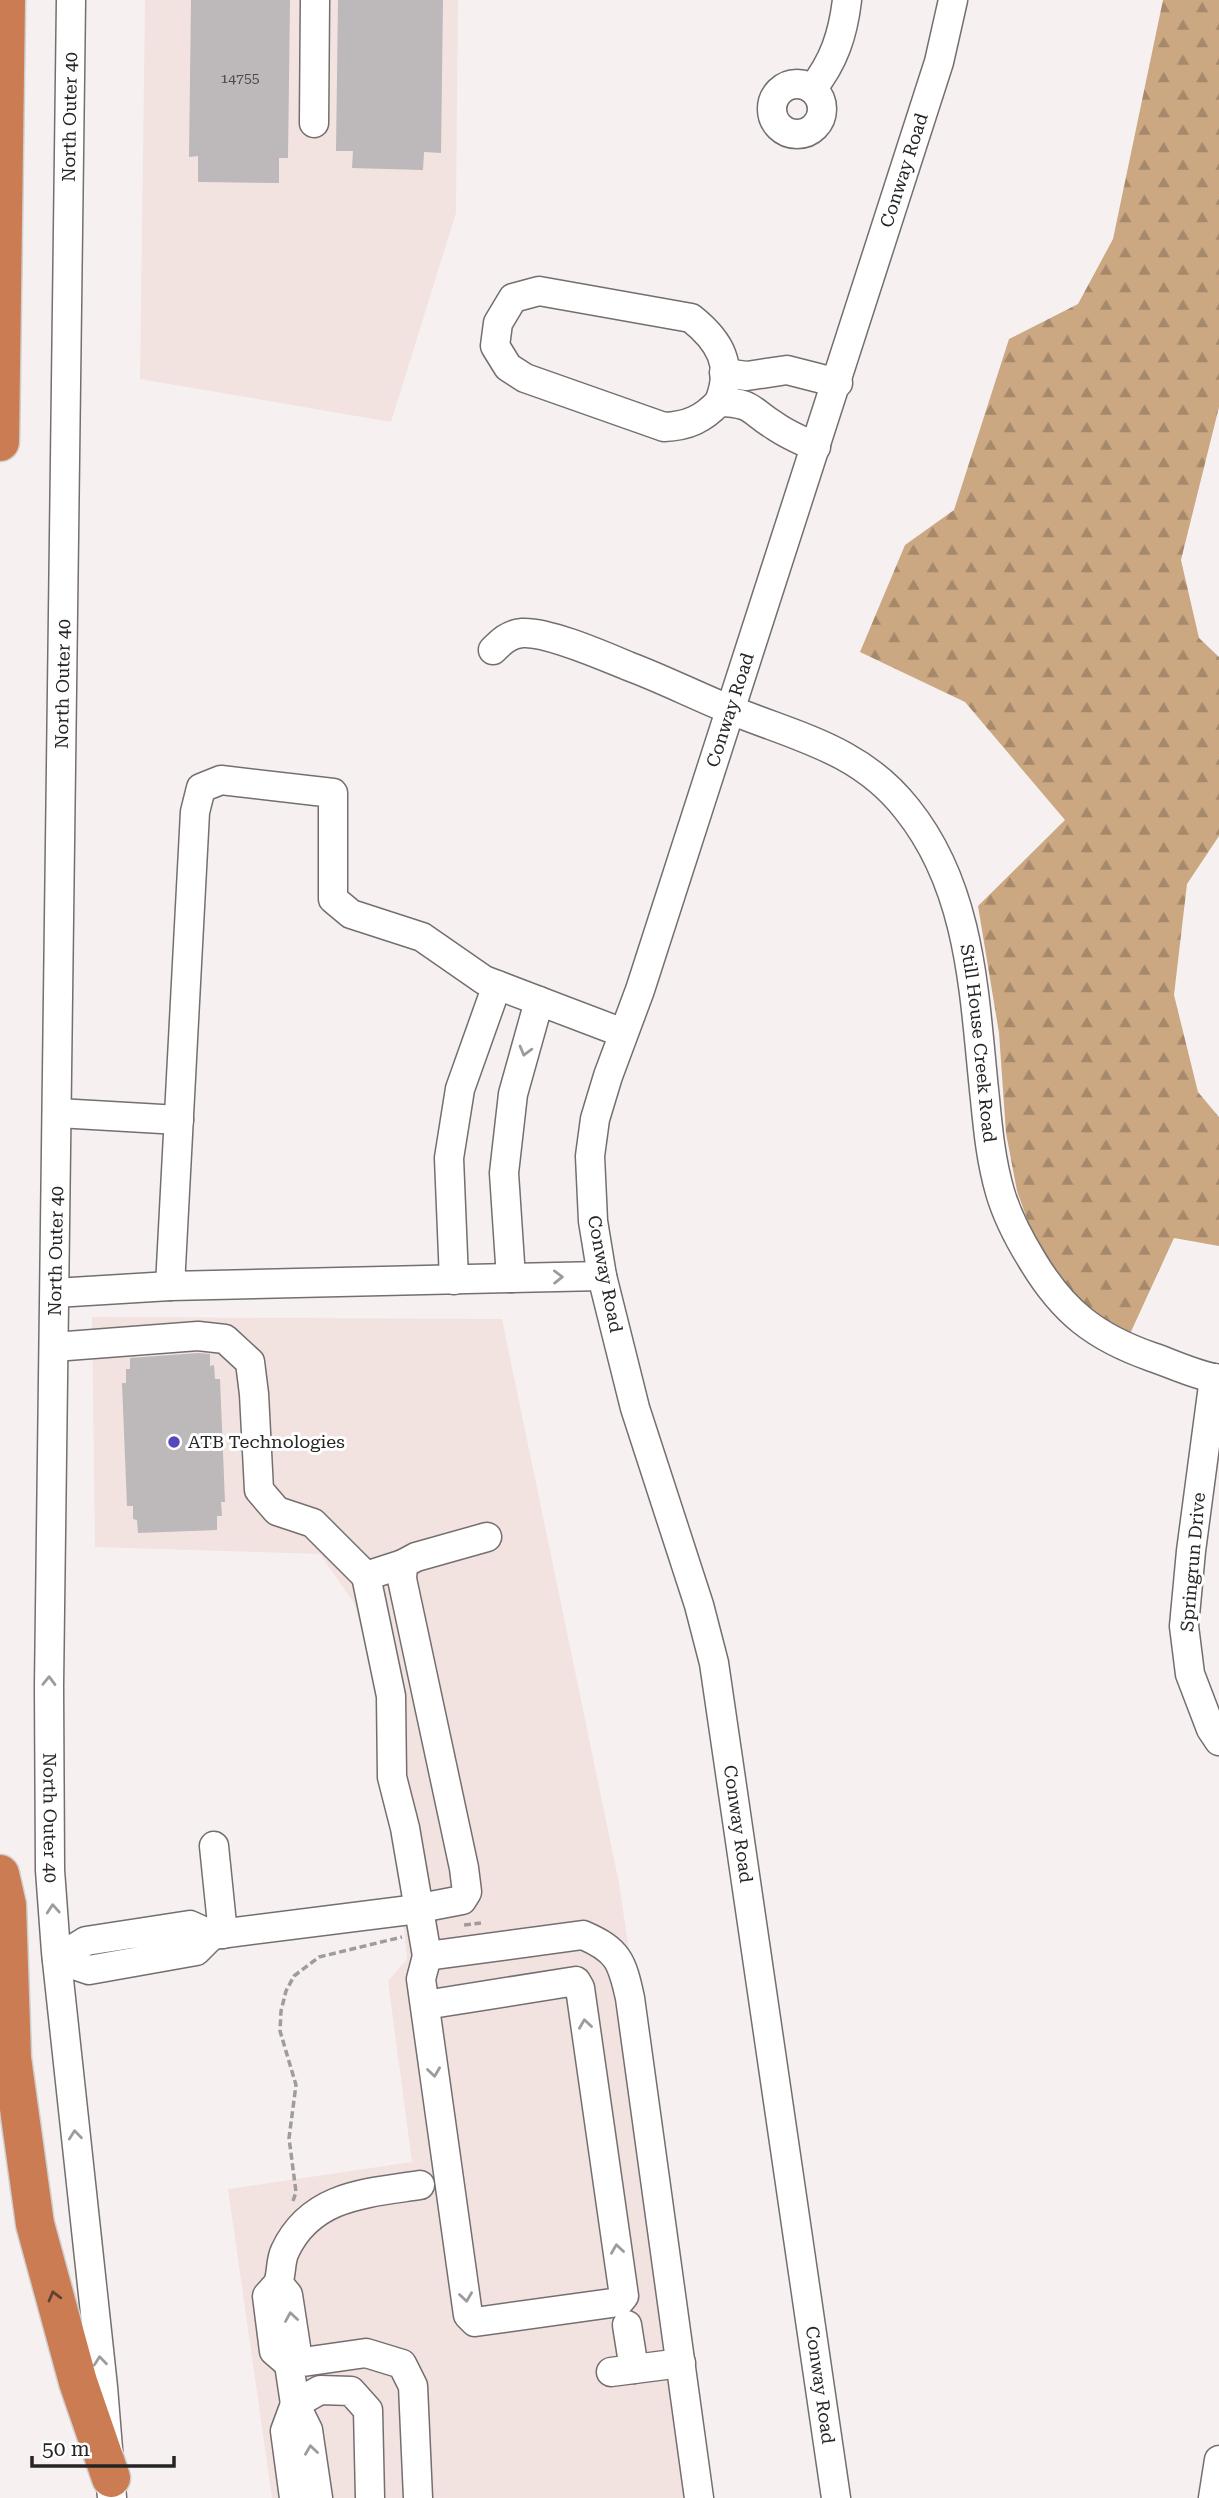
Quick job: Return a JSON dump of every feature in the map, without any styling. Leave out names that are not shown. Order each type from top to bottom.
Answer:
[{"type":"highway","points":[[0,442],[6,0]]},
{"type":"highway","points":[[0,1874],[7,1905],[12,2058],[36,2224],[78,2382],[112,2488]]},
{"type":"street","name":"North Outer 40","points":[[71,0],[49,1713],[50,1870],[112,2488]]},
{"type":"street","points":[[314,123],[315,0]]},
{"type":"street","points":[[812,89],[824,74],[836,51],[847,0]]},
{"type":"street","name":"Conway Road","points":[[836,2498],[714,1663],[699,1605],[635,1408],[602,1276],[593,1221],[590,1156],[595,1119],[640,990],[838,383],[939,62],[953,0]]},
{"type":"street","points":[[539,291],[691,318],[711,333],[722,353],[724,391],[719,402],[708,413],[682,426],[664,427],[525,378],[508,367],[495,346],[498,323],[513,298],[539,291]]},
{"type":"street","points":[[724,373],[747,376],[787,370],[838,383]]},
{"type":"street","points":[[759,412],[757,403],[766,374]]},
{"type":"street","points":[[719,402],[741,403],[759,412],[772,425],[816,447]]},
{"type":"street","name":"Still House Creek Road","points":[[493,650],[505,639],[523,633],[562,641],[640,670],[847,756],[871,773],[906,806],[946,874],[959,913],[969,954],[991,1153],[1000,1192],[1016,1235],[1066,1308],[1104,1337],[1216,1378]]},
{"type":"street","points":[[170,1286],[195,812],[201,788],[221,780],[333,793],[334,899],[351,914],[422,937],[484,979],[623,1033]]},
{"type":"street","points":[[454,1280],[449,1158],[460,1089],[497,985]]},
{"type":"street","points":[[511,1278],[504,1173],[513,1094],[538,1001]]},
{"type":"street","points":[[58,1113],[178,1119]]},
{"type":"street","points":[[55,1293],[170,1286],[602,1276]]},
{"type":"street","points":[[54,1348],[198,1336],[225,1339],[250,1362],[259,1490],[276,1511],[313,1523],[366,1576],[391,1696],[392,1777],[405,1828],[423,1932],[421,1979],[468,2315],[475,2322],[619,2302],[624,2296],[580,1988],[576,1981],[425,2005]]},
{"type":"street","name":"Springrun Drive","points":[[1216,1378],[1191,1551],[1184,1626],[1190,1674],[1211,1729],[1219,1741]]},
{"type":"street","points":[[366,1576],[416,1557],[487,1536]]},
{"type":"street","points":[[403,1564],[402,1579],[467,1892],[423,1932]]},
{"type":"street","points":[[214,1846],[218,1935]]},
{"type":"street","points":[[57,1959],[89,1970],[196,1951],[218,1935],[423,1932],[583,1935],[605,1945],[624,1967],[630,1998],[699,2498]]},
{"type":"street","points":[[317,2498],[308,2430],[295,2404],[289,2364],[274,2351],[267,2296],[278,2283],[284,2252],[303,2224],[330,2203],[358,2194],[420,2185]]},
{"type":"street","points":[[627,2325],[622,2370],[681,2362]]},
{"type":"street","points":[[289,2364],[366,2353],[402,2364],[413,2386],[418,2498]]},
{"type":"street","points":[[357,2398],[373,2355]]},
{"type":"street","points":[[294,2498],[285,2431],[295,2404],[320,2390],[351,2391],[368,2410],[370,2498]]},
{"type":"street","points":[[1213,2498],[1219,2460]]},
{"type":"path","points":[[291,2206],[296,2192],[289,2137],[296,2085],[280,2031],[286,1991],[294,1976],[318,1957],[423,1932]]},
{"type":"shaded area","points":[[145,0],[458,0],[456,213],[391,422],[140,379]]},
{"type":"shaded area","points":[[92,1317],[502,1319],[619,1883],[711,2498],[272,2498],[228,2189],[412,2162],[388,1981],[407,1959],[400,1888],[380,1754],[375,1677],[354,1603],[320,1554],[95,1547]]},
{"type":"green space","points":[[1163,0],[1219,0],[1219,407],[1181,560],[1199,638],[1219,657],[1219,836],[1187,884],[1174,995],[1198,1092],[1219,1117],[1219,1246],[1174,1238],[1129,1336],[1074,1300],[1037,1247],[1017,1191],[1006,1133],[999,1033],[978,906],[1065,820],[965,702],[860,652],[905,545],[954,510],[1009,339],[1078,304],[1113,239]]},
{"type":"building","points":[[191,0],[290,0],[288,158],[279,158],[279,183],[198,182],[198,156],[189,157]]},
{"type":"building","points":[[338,0],[443,0],[441,153],[424,152],[423,170],[352,168],[353,151],[336,151]]},
{"type":"building","points":[[210,1354],[210,1366],[214,1365],[215,1379],[220,1379],[225,1502],[221,1502],[222,1516],[217,1516],[217,1530],[138,1533],[137,1520],[133,1519],[133,1506],[127,1506],[122,1383],[126,1383],[126,1369],[130,1369],[130,1358]]},
{"type":"place","name":"ATB Technologies","points":[[174,1442]]}]
